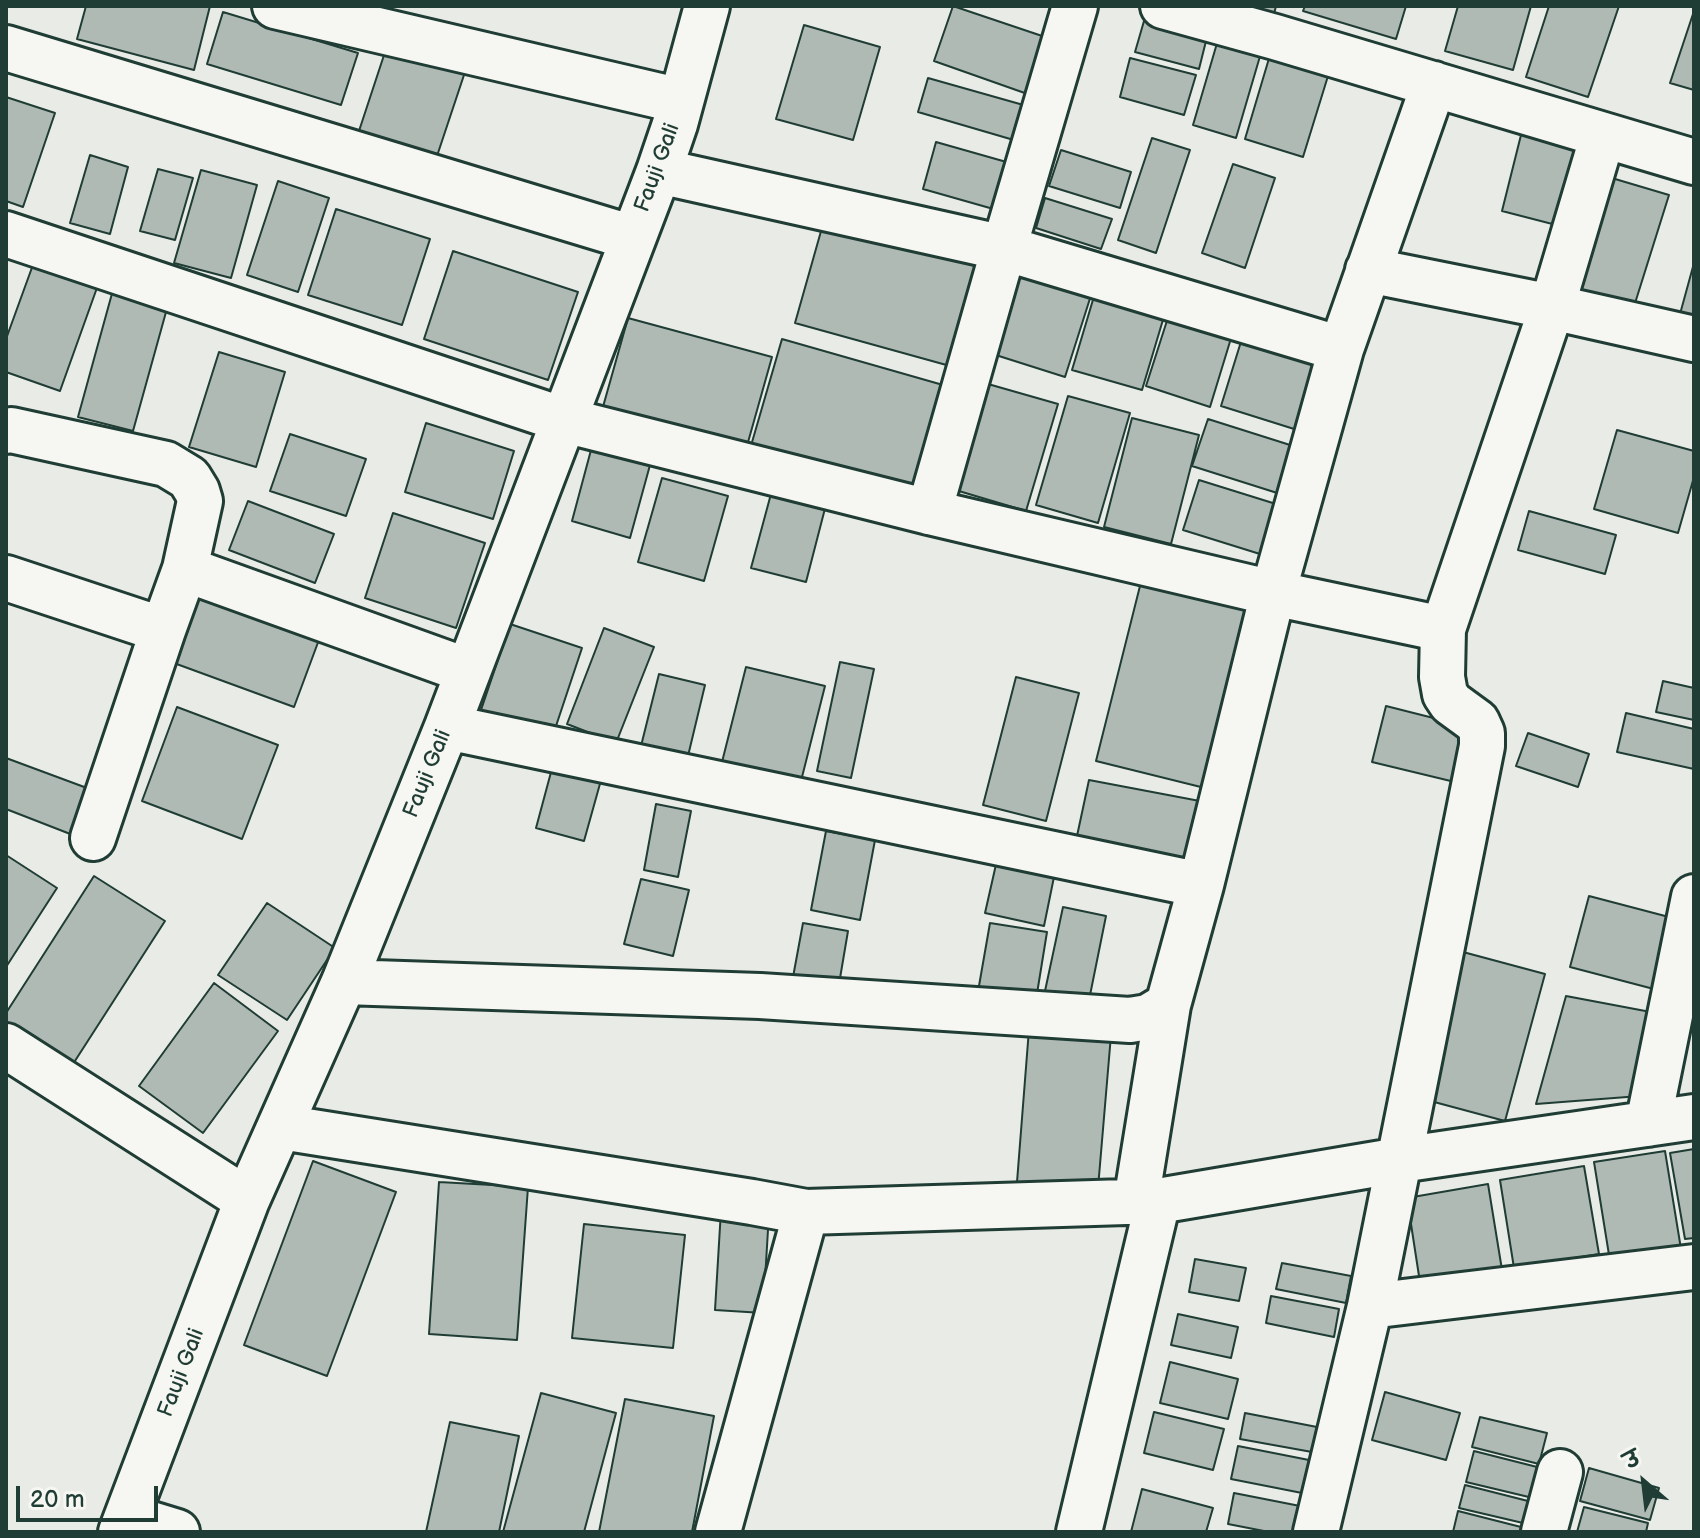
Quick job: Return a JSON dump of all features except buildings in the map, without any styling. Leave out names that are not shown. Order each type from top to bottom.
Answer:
[{"type":"street","points":[[275,6],[681,101]]},
{"type":"street","name":"Fauji Gali","points":[[124,1524],[247,1200],[344,982],[447,727],[659,171],[707,6]]},
{"type":"street","points":[[929,512],[1075,6]]},
{"type":"street","points":[[1163,6],[1281,21],[1434,84],[1694,162]]},
{"type":"street","points":[[6,48],[633,238]]},
{"type":"street","points":[[1079,1532],[1147,1202],[1168,1005],[1273,593],[1341,349],[1434,84]]},
{"type":"street","points":[[1316,1532],[1370,1306],[1482,746],[1482,733],[1477,722],[1451,703],[1445,694],[1442,677],[1443,629],[1552,307],[1603,135]]},
{"type":"street","points":[[659,171],[1004,248],[1341,349]]},
{"type":"street","points":[[6,234],[564,420],[929,512],[1273,593],[1443,629]]},
{"type":"street","points":[[1368,270],[1694,339]]},
{"type":"street","points":[[6,431],[166,464],[189,478],[200,501],[185,569],[93,838]]},
{"type":"street","points":[[185,569],[468,671]]},
{"type":"street","points":[[6,578],[163,630]]},
{"type":"street","points":[[447,727],[1201,885]]},
{"type":"street","points":[[1648,1124],[1694,897]]},
{"type":"street","points":[[344,982],[760,996],[1130,1020],[1148,1017],[1168,1005]]},
{"type":"street","points":[[6,1046],[247,1200]]},
{"type":"street","points":[[281,1127],[806,1212],[1147,1202],[1400,1160],[1694,1117]]},
{"type":"street","points":[[718,1532],[806,1212]]},
{"type":"street","points":[[1370,1306],[1694,1267]]},
{"type":"street","points":[[1544,1532],[1560,1472]]},
{"type":"street","points":[[124,1524],[177,1532]]}]
